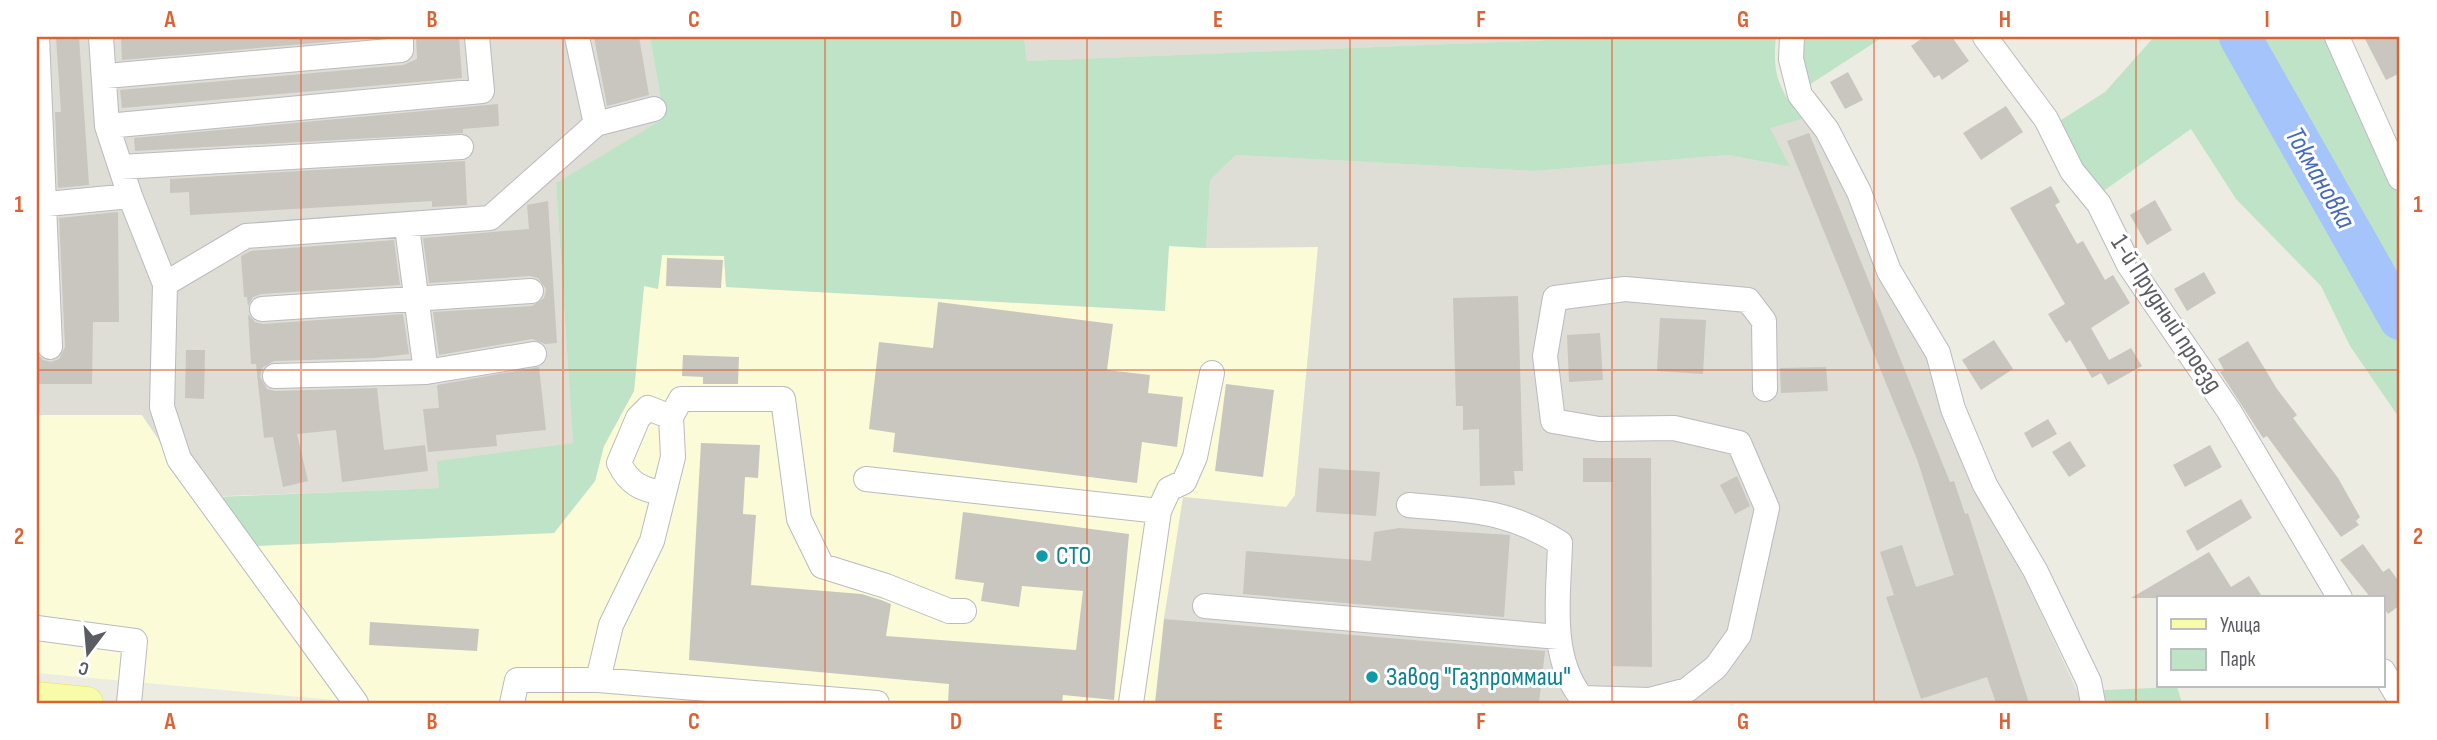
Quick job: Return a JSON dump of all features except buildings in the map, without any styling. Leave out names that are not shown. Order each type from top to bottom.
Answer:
[{"type":"main road","points":[[43,700],[87,703]]},
{"type":"street","points":[[37,37],[50,346]]},
{"type":"street","points":[[101,37],[106,76],[107,127],[130,197],[165,284],[162,407],[179,459],[356,703]]},
{"type":"street","points":[[106,76],[401,50],[401,37]]},
{"type":"street","points":[[107,127],[482,91],[477,37]]},
{"type":"street","points":[[578,37],[596,124]]},
{"type":"street","points":[[1792,37],[1791,59],[1800,95],[1827,130],[1858,192],[1889,271],[1938,352],[1953,409],[1984,485],[2035,570],[2089,682],[2093,703]]},
{"type":"street","name":"1-й Прудный проезд","points":[[1985,37],[2046,119],[2071,171],[2099,204],[2129,265],[2229,411],[2339,596]]},
{"type":"street","points":[[2337,37],[2400,178]]},
{"type":"street","points":[[165,284],[246,236],[407,227],[490,218],[596,124],[654,109]]},
{"type":"street","points":[[121,167],[461,147]]},
{"type":"street","points":[[42,205],[130,197]]},
{"type":"street","points":[[407,227],[426,372]]},
{"type":"street","points":[[1409,505],[1500,514],[1529,524],[1560,543],[1559,637],[1569,682],[1582,701],[1649,700],[1687,690],[1716,667],[1739,635],[1766,508],[1739,443],[1674,428],[1599,429],[1553,421],[1545,356],[1555,298],[1625,289],[1748,300],[1764,321],[1765,389]]},
{"type":"street","points":[[262,309],[531,291]]},
{"type":"street","points":[[275,376],[426,372],[534,354]]},
{"type":"street","points":[[1131,703],[1159,511],[1169,489],[1184,482],[1195,457],[1212,373]]},
{"type":"street","points":[[598,680],[611,625],[652,541],[673,457],[671,417],[681,399],[783,399],[800,519],[822,566],[886,586],[949,611],[964,611]]},
{"type":"street","points":[[664,493],[644,490],[626,478],[619,463],[638,418],[648,408],[671,417]]},
{"type":"street","points":[[866,479],[1159,511]]},
{"type":"street","points":[[1205,606],[1559,637]]},
{"type":"street","points":[[37,628],[135,641],[129,703]]},
{"type":"street","points":[[2384,673],[2400,700]]},
{"type":"street","points":[[512,703],[517,680],[598,680],[877,703]]},
{"type":"shaded area","points":[[37,37],[650,37],[664,118],[556,183],[573,443],[438,461],[439,488],[197,497],[142,415],[37,415]]},
{"type":"shaded area","points":[[1024,37],[1623,37],[1027,61]]},
{"type":"shaded area","points":[[1802,119],[1820,138],[1933,363],[1978,487],[2027,583],[2081,700],[2072,703],[1199,703],[1207,624],[1164,619],[1183,497],[1286,507],[1295,495],[1318,247],[1206,248],[1210,180],[1236,155],[1534,171],[1728,155],[1789,167],[1769,127]]},
{"type":"shaded area","points":[[1169,246],[1318,247],[1295,495],[1287,507],[1184,497],[1164,618],[1207,624],[1199,703],[371,703],[255,546],[554,533],[595,481],[604,446],[634,391],[644,285],[658,289],[662,254],[724,256],[726,287],[1164,311]]},
{"type":"shaded area","points":[[37,415],[142,415],[197,497],[345,701],[37,673]]},
{"type":"green space","points":[[650,37],[1024,37],[1027,61],[1623,37],[1776,37],[1776,72],[1783,90],[1802,119],[1770,128],[1790,167],[1728,155],[1534,171],[1236,155],[1210,180],[1206,248],[1169,246],[1165,311],[726,287],[724,256],[662,255],[658,289],[644,286],[634,391],[604,446],[595,481],[554,533],[255,546],[217,497],[439,488],[437,461],[573,443],[556,183],[664,118]]},
{"type":"green space","points":[[1805,37],[1883,37],[1809,85],[1801,57]]},
{"type":"green space","points":[[2154,37],[2330,37],[2400,190],[2400,419],[2350,346],[2321,286],[2236,199],[2191,129],[2102,192],[2088,181],[2058,122],[2105,92]]},
{"type":"green space","points":[[2177,688],[2182,703],[2105,703],[2104,690]]},
{"type":"waterway","name":"Токмановка","points":[[2240,37],[2400,319]]},
{"type":"place","name":"СТО","points":[[1042,556]]},
{"type":"place","name":"Завод \"Газпроммаш\"","points":[[1372,677]]}]
